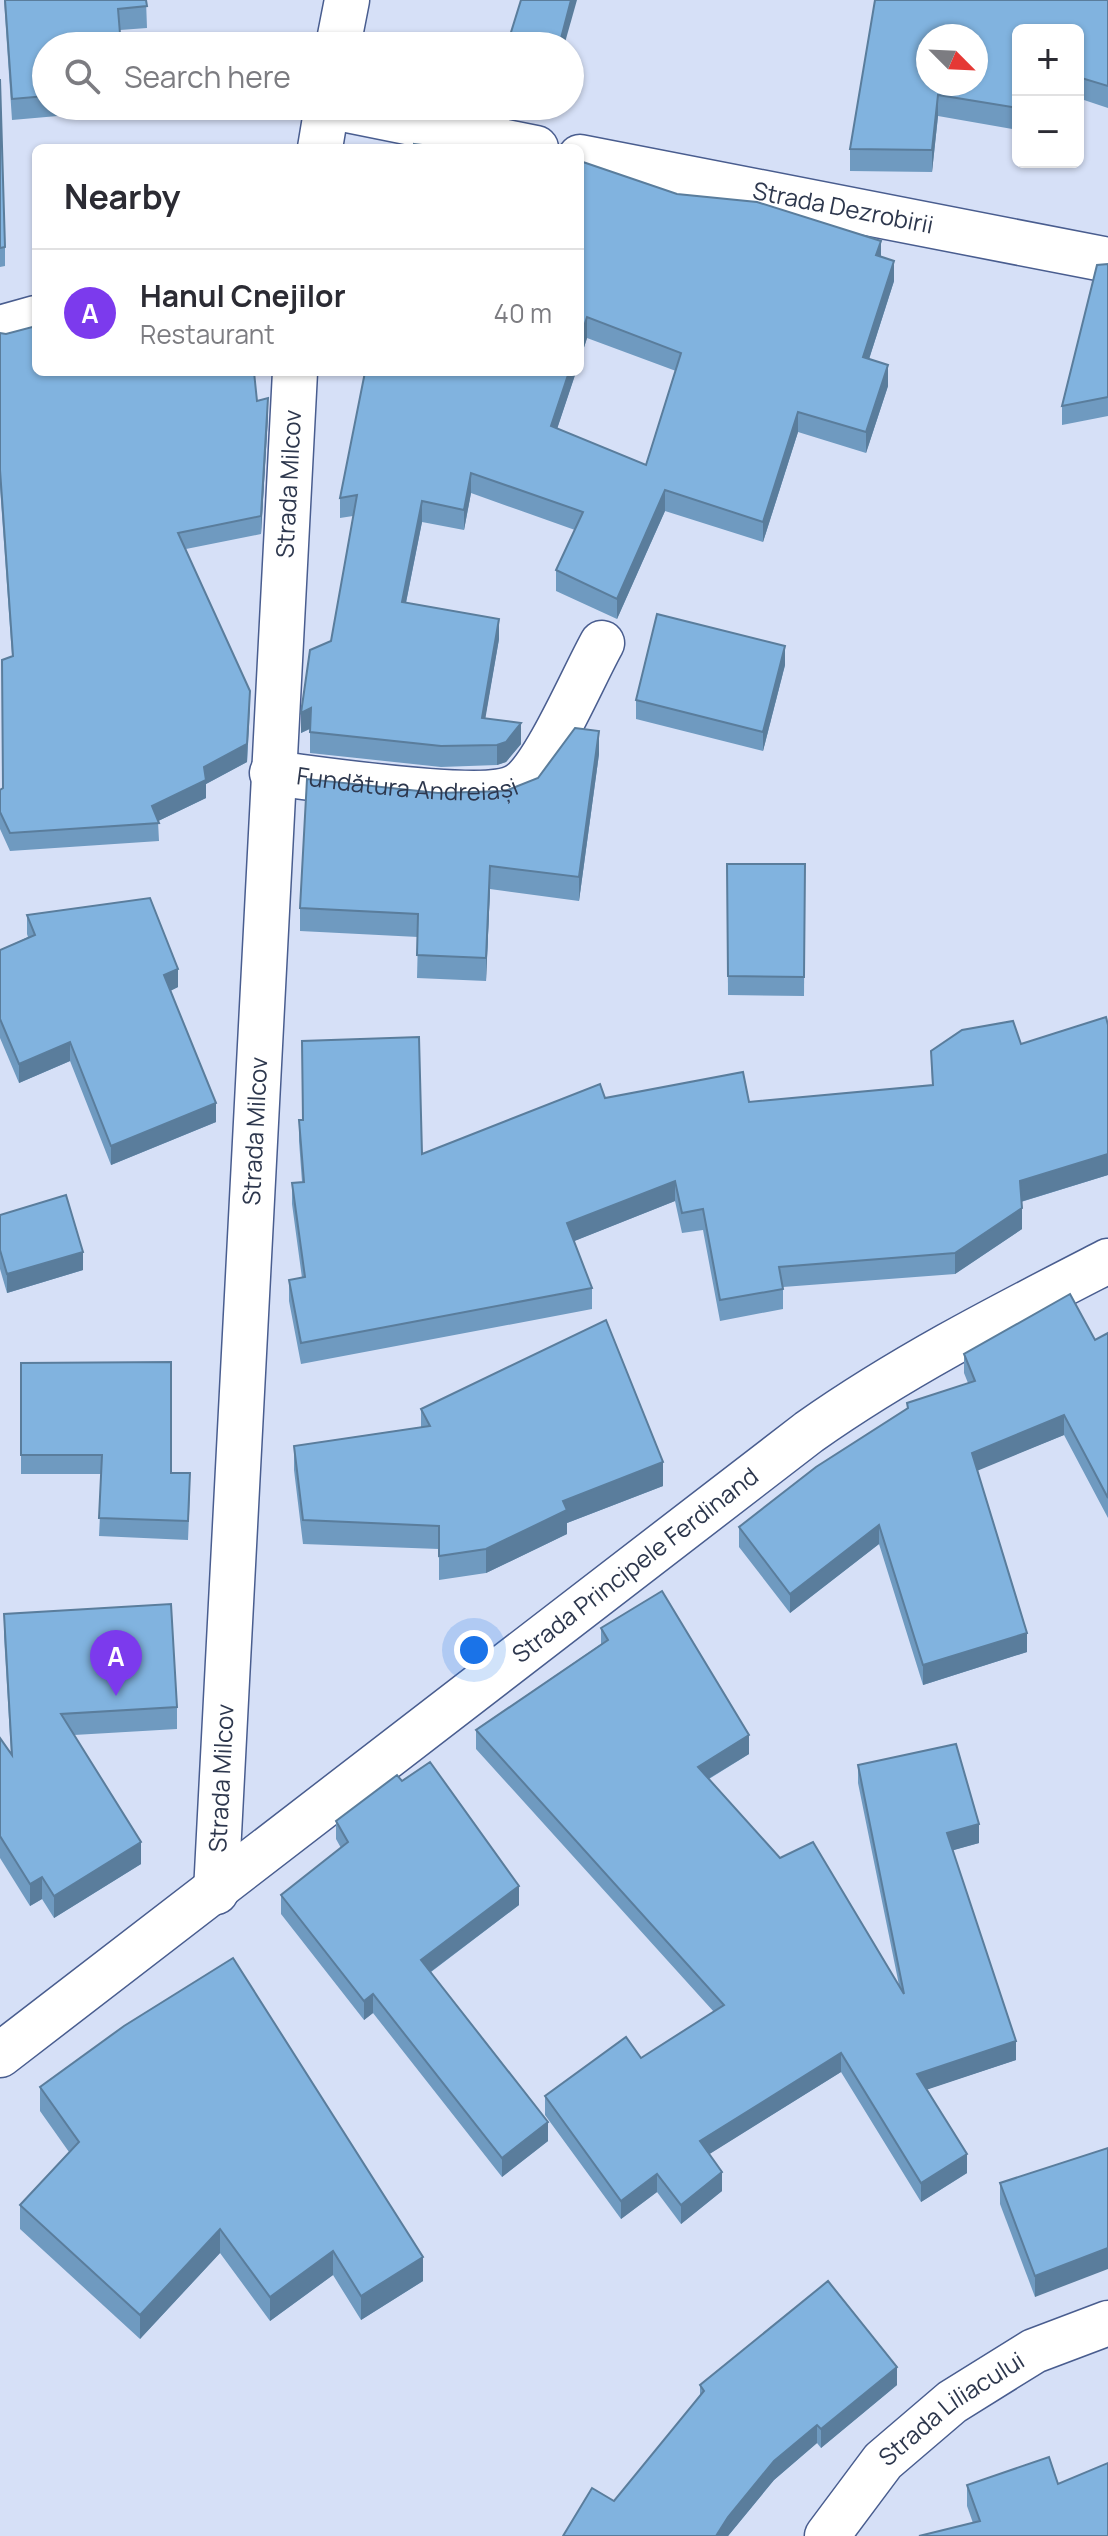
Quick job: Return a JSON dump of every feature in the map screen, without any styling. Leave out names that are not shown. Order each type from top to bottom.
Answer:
[{"type":"street","points":[[341,32],[347,0]]},
{"type":"street","points":[[321,144],[325,120]]},
{"type":"street","points":[[397,120],[516,144]]},
{"type":"street","name":"Strada Dezrobirii","points":[[584,158],[1108,260]]},
{"type":"street","points":[[0,328],[32,319]]},
{"type":"street","name":"Strada Milcov","points":[[216,1892],[295,376]]},
{"type":"street","name":"Fundătura Andreiași","points":[[272,773],[426,790],[508,790],[531,774],[602,643]]},
{"type":"street","name":"Strada Principele Ferdinand","points":[[0,2055],[216,1892],[820,1424],[877,1384],[952,1340],[1108,1261]]},
{"type":"street","name":"Strada Liliacului","points":[[827,2536],[883,2461],[952,2402],[1034,2351],[1108,2323]]},
{"type":"building","points":[[5,0],[146,0],[147,6],[118,9],[120,32],[32,32],[32,97],[12,99]]},
{"type":"building","points":[[521,0],[571,0],[563,32],[511,32]]},
{"type":"building","points":[[875,0],[1108,0],[1108,86],[1084,79],[1084,24],[1012,24],[1012,107],[944,96],[988,96],[988,24],[916,24],[916,96],[938,96],[932,150],[850,149]]},
{"type":"building","points":[[0,79],[5,247],[0,248]]},
{"type":"building","points":[[584,162],[677,194],[757,202],[881,241],[876,255],[894,261],[863,357],[888,365],[866,432],[798,412],[763,522],[665,490],[617,599],[556,570],[583,512],[471,473],[464,510],[422,501],[402,602],[499,619],[482,718],[521,723],[506,742],[497,745],[441,746],[310,732],[311,708],[301,713],[310,650],[331,641],[357,495],[340,498],[364,376],[568,376],[551,426],[646,465],[681,353],[587,317],[584,326]]},
{"type":"building","points":[[1108,264],[1108,397],[1062,406],[1097,265]]},
{"type":"building","points":[[32,327],[32,376],[254,376],[257,401],[268,398],[261,516],[178,533],[250,691],[247,744],[204,767],[206,780],[152,806],[159,823],[10,833],[0,812],[0,790],[3,788],[2,660],[13,656],[0,470],[0,333]]},
{"type":"building","points":[[657,614],[785,646],[763,732],[636,700]]},
{"type":"building","points":[[575,728],[599,731],[579,877],[490,866],[486,958],[417,955],[418,914],[300,908],[307,779],[438,793],[505,791],[538,778]]},
{"type":"building","points":[[727,864],[805,864],[804,977],[728,976]]},
{"type":"building","points":[[150,898],[178,969],[164,975],[216,1103],[111,1146],[70,1042],[19,1064],[0,1019],[0,950],[35,935],[27,915]]},
{"type":"building","points":[[1106,1017],[1108,1154],[1020,1181],[1022,1208],[955,1253],[779,1267],[783,1289],[720,1300],[703,1209],[682,1213],[675,1181],[567,1223],[592,1288],[301,1343],[289,1280],[305,1277],[292,1183],[304,1182],[299,1120],[303,1120],[302,1041],[419,1037],[422,1154],[600,1084],[605,1098],[743,1072],[749,1102],[933,1085],[931,1051],[962,1030],[1013,1021],[1021,1044]]},
{"type":"building","points":[[66,1195],[83,1252],[7,1274],[0,1250],[0,1215]]},
{"type":"building","points":[[1070,1294],[1095,1340],[1108,1333],[1108,1498],[1064,1415],[972,1453],[1027,1633],[923,1665],[879,1525],[790,1594],[739,1527],[816,1467],[908,1408],[907,1403],[975,1381],[964,1354]]},
{"type":"building","points":[[606,1320],[663,1462],[563,1501],[567,1510],[486,1549],[439,1556],[439,1526],[303,1520],[294,1446],[430,1426],[421,1409]]},
{"type":"building","points":[[171,1362],[171,1473],[190,1473],[188,1521],[99,1518],[102,1455],[21,1455],[21,1363]]},
{"type":"building","points":[[662,1591],[749,1735],[698,1767],[780,1858],[813,1842],[904,1994],[858,1765],[956,1744],[979,1824],[947,1833],[1016,2041],[917,2074],[967,2154],[921,2183],[841,2053],[700,2141],[722,2172],[681,2205],[657,2174],[621,2201],[545,2096],[626,2037],[641,2058],[724,2005],[476,1730],[608,1640],[601,1628]]},
{"type":"building","points":[[171,1604],[177,1707],[61,1714],[141,1842],[54,1896],[42,1877],[30,1884],[0,1836],[0,1738],[12,1755],[4,1614]]},
{"type":"building","points":[[430,1762],[519,1886],[421,1960],[548,2122],[502,2158],[373,1994],[364,2001],[281,1895],[348,1842],[336,1821],[397,1775],[402,1781]]},
{"type":"building","points":[[233,1958],[423,2257],[361,2296],[333,2251],[270,2297],[220,2229],[140,2315],[20,2205],[79,2142],[40,2087],[124,2026]]},
{"type":"building","points":[[1108,2148],[1108,2248],[1035,2276],[1000,2183]]},
{"type":"building","points":[[828,2281],[897,2367],[821,2429],[817,2425],[774,2461],[716,2536],[563,2536],[592,2488],[614,2501],[704,2391],[700,2385]]},
{"type":"building","points":[[1049,2457],[1058,2484],[1108,2463],[1108,2536],[919,2536],[980,2521],[967,2485]]},
{"type":"place","name":"Hanul Cnejilor","points":[[116,1696]]}]
